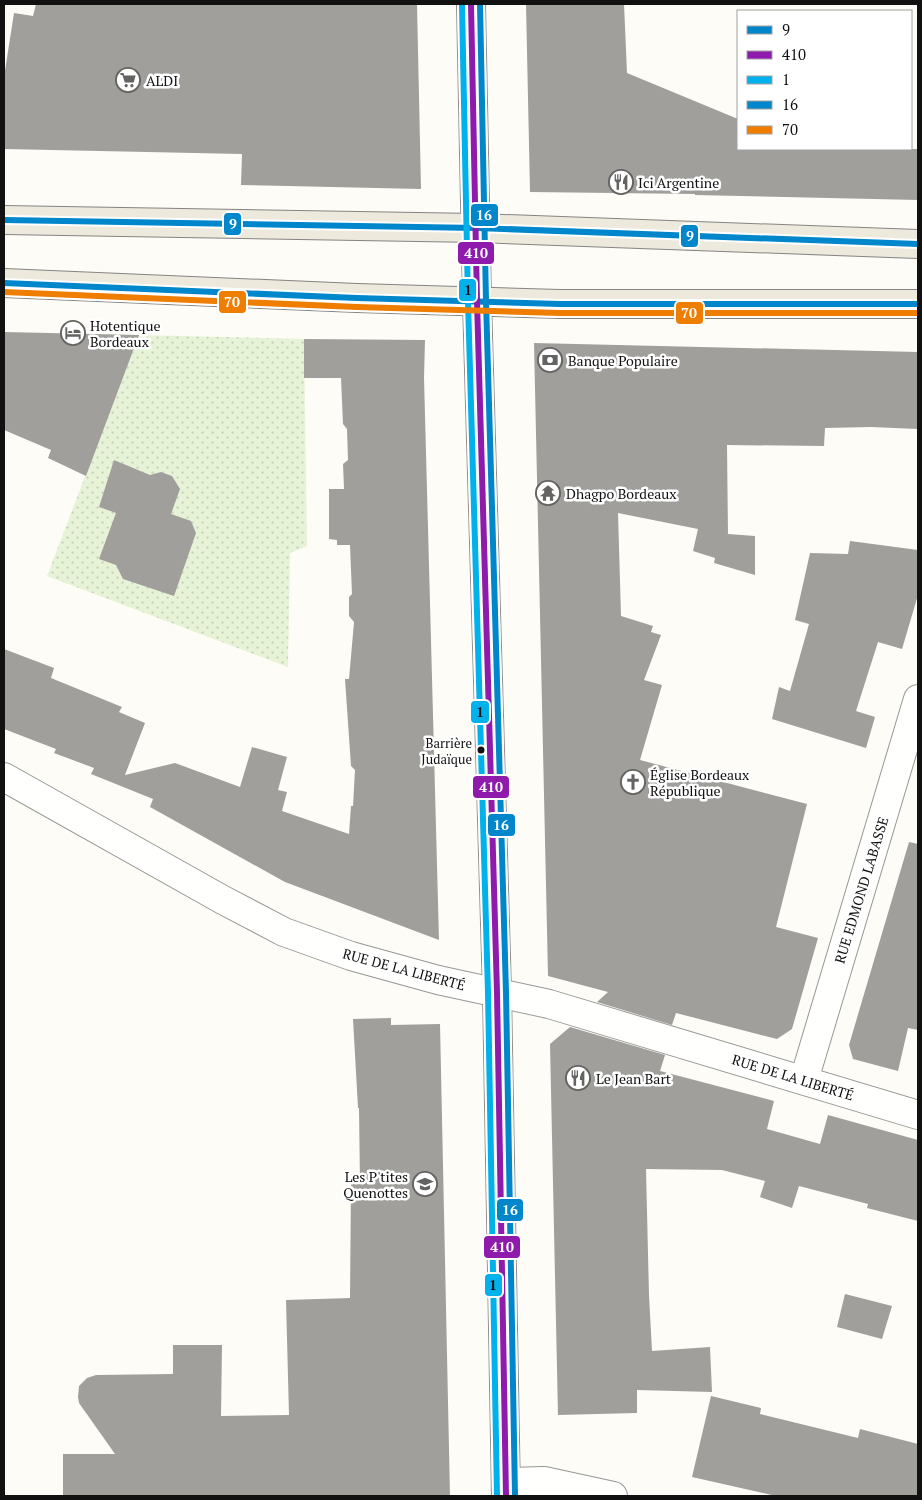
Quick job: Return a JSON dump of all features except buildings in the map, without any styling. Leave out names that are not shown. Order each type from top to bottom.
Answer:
[{"type":"main road","points":[[471,4],[477,301],[497,992],[506,1489]]},
{"type":"main road","points":[[4,220],[477,228],[918,244]]},
{"type":"main road","points":[[4,283],[347,298],[560,304],[918,304]]},
{"type":"street","name":"RUE EDMOND LABASSE","points":[[804,1080],[918,700]]},
{"type":"street","name":"RUE DE LA LIBERTÉ","points":[[4,777],[222,900],[284,932],[360,958],[438,980],[549,1004],[918,1115]]},
{"type":"street","points":[[506,1489],[544,1481],[613,1496]]},
{"type":"green space","points":[[139,335],[304,339],[307,546],[290,553],[288,667],[47,576]]},
{"type":"transit line","name":"1","points":[[462,4],[468,301],[488,992],[497,1496]]},
{"type":"transit line","name":"410","points":[[471,4],[477,301],[497,992],[506,1496]]},
{"type":"transit line","name":"16","points":[[480,4],[486,301],[506,992],[515,1496]]},
{"type":"transit line","name":"9","points":[[4,220],[477,228],[918,244]]},
{"type":"transit line","name":"9","points":[[4,283],[357,298],[560,304],[918,304]]},
{"type":"transit line","name":"70","points":[[4,292],[357,307],[560,313],[918,313]]},
{"type":"place","name":"ALDI","points":[[128,80]]},
{"type":"place","name":"Ici Argentine","points":[[621,182]]},
{"type":"place","name":"Hotentique Bordeaux","points":[[73,333]]},
{"type":"place","name":"Banque Populaire","points":[[550,360]]},
{"type":"place","name":"Dhagpo Bordeaux","points":[[548,493]]},
{"type":"place","name":"Barrière Judaïque","points":[[481,750]]},
{"type":"place","name":"Église Bordeaux République","points":[[633,782]]},
{"type":"place","name":"Le Jean Bart","points":[[578,1078]]},
{"type":"place","name":"Les P'tites Quenottes","points":[[425,1184]]}]
